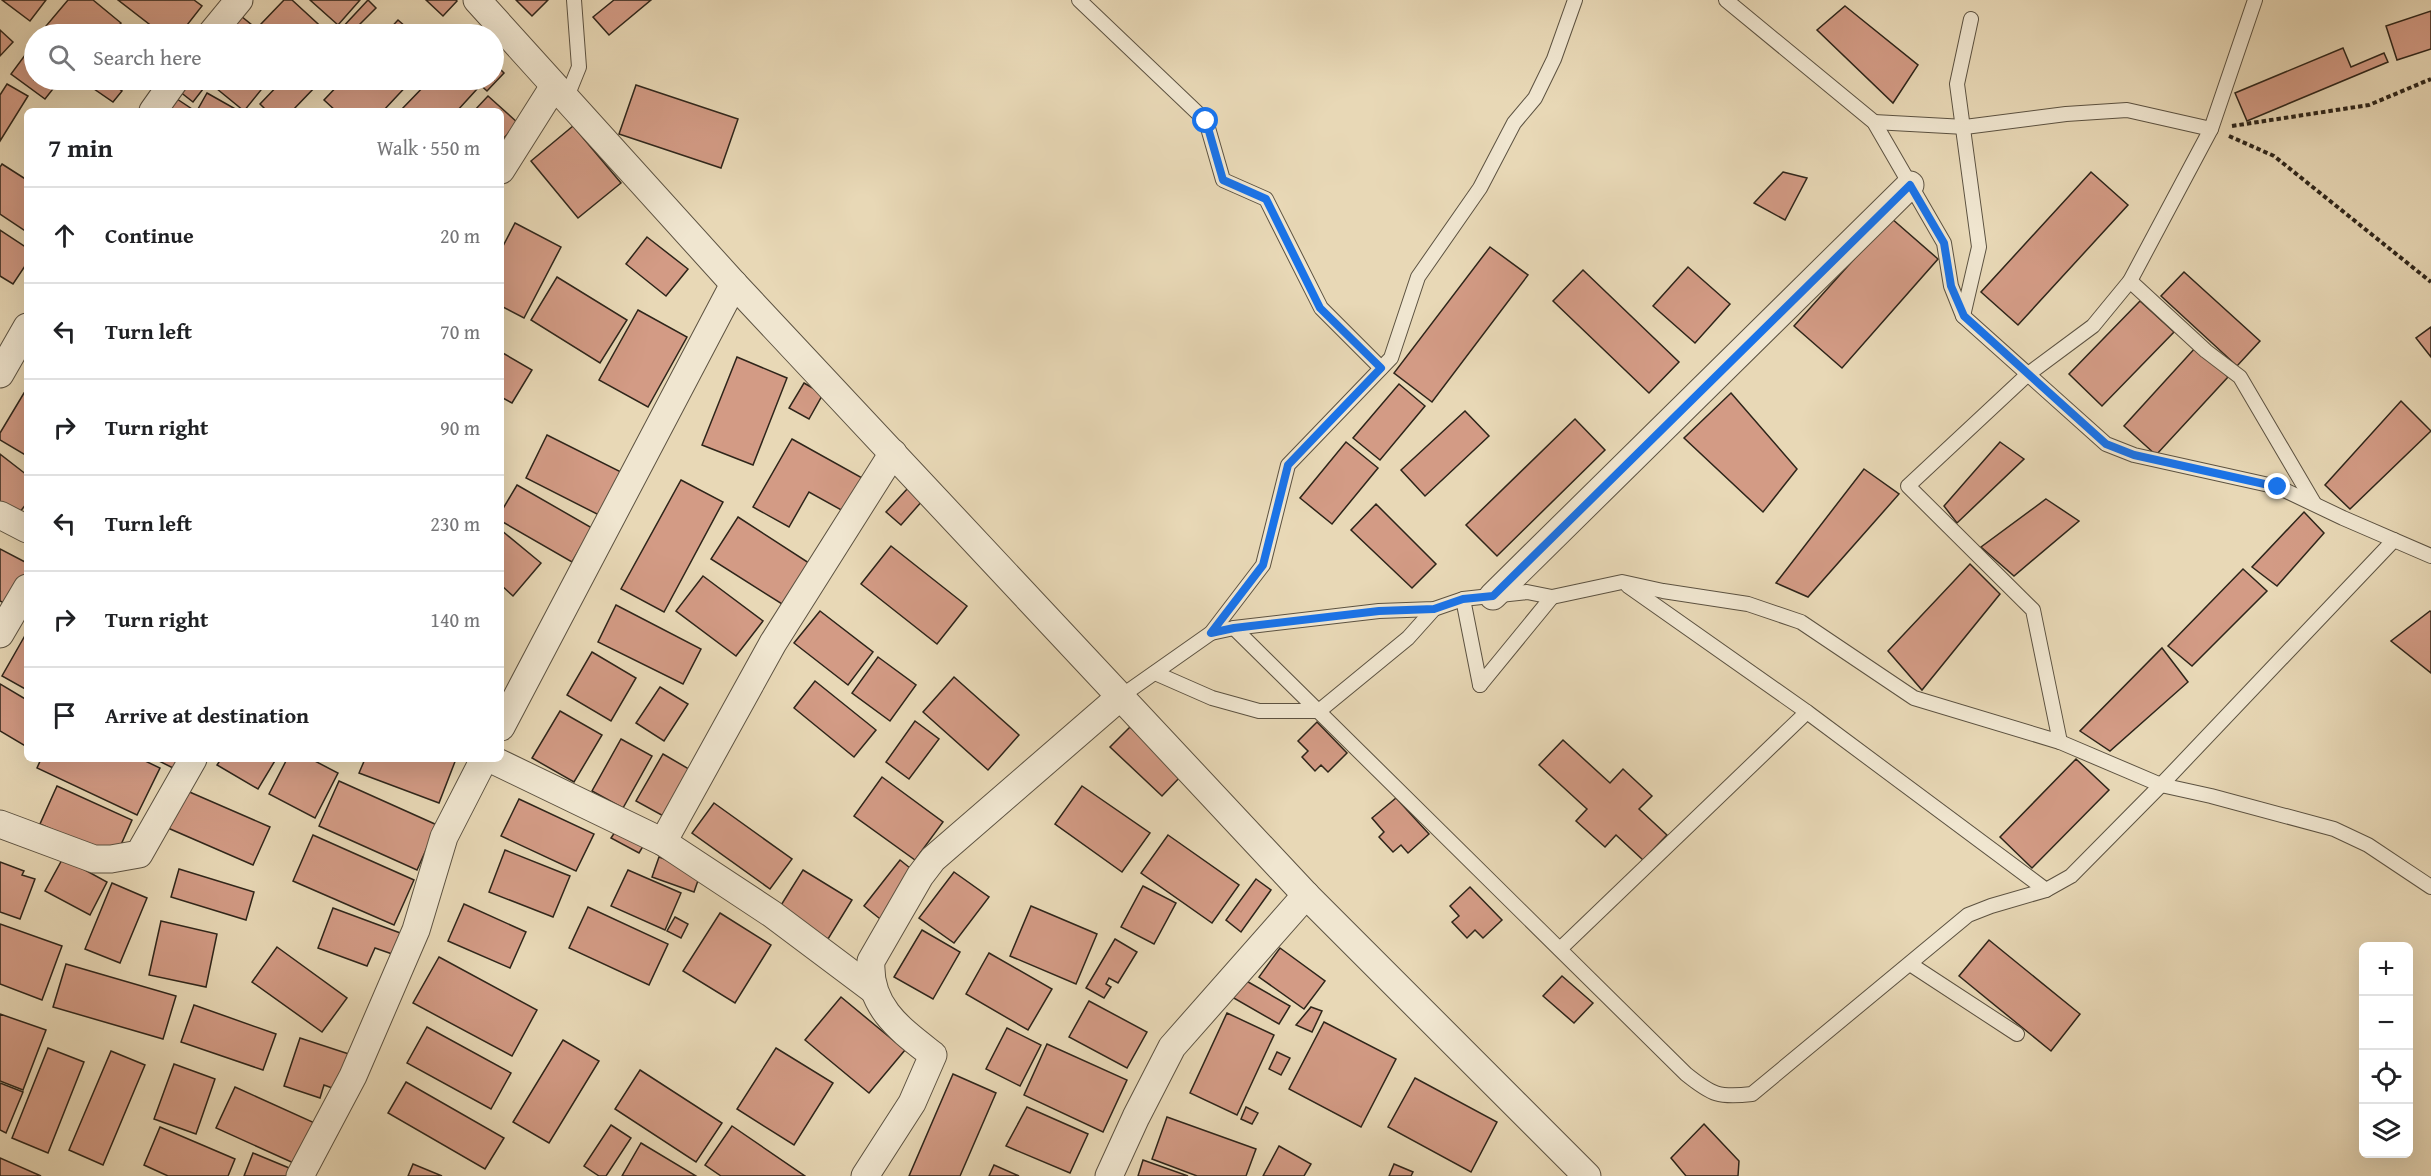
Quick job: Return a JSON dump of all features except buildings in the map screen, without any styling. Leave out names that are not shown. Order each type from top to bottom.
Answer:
[{"type":"street","points":[[219,24],[239,0]]},
{"type":"street","points":[[477,0],[498,24]]},
{"type":"street","points":[[504,30],[734,284],[1306,896],[1587,1176]]},
{"type":"street","points":[[155,108],[168,90]]},
{"type":"street","points":[[504,166],[560,93]]},
{"type":"street","points":[[1493,596],[1910,185]]},
{"type":"street","points":[[504,721],[734,284]]},
{"type":"street","points":[[0,374],[24,332]]},
{"type":"street","points":[[663,842],[773,643],[893,453]]},
{"type":"street","points":[[0,514],[24,527]]},
{"type":"street","points":[[0,634],[24,593]]},
{"type":"street","points":[[865,1176],[912,1103],[933,1055],[893,1024],[873,989],[870,976],[871,961],[920,876],[933,859],[1120,697]]},
{"type":"street","points":[[0,824],[94,859],[111,859],[139,854],[191,762]]},
{"type":"street","points":[[300,1176],[353,1076],[416,930],[444,837],[482,762]]},
{"type":"street","points":[[497,762],[663,842],[772,914],[873,989]]},
{"type":"street","points":[[1109,1176],[1172,1047],[1306,896]]},
{"type":"lane","points":[[560,93],[579,67],[574,0]]},
{"type":"lane","points":[[1079,0],[1206,121],[1223,180],[1266,199],[1320,308],[1381,368]]},
{"type":"lane","points":[[1120,697],[1211,633],[1263,565],[1288,465],[1391,357],[1418,277],[1480,188],[1514,123],[1534,98],[1554,59],[1575,0]]},
{"type":"lane","points":[[1726,0],[1874,122],[1944,243],[1951,286],[1964,316],[2106,444],[2134,455],[2278,487],[2431,556]]},
{"type":"lane","points":[[2060,742],[2033,610],[1908,486],[2027,375],[2093,326],[2130,280],[2211,129],[2255,0]]},
{"type":"lane","points":[[1964,316],[1978,247],[1965,127],[1957,84],[1971,19]]},
{"type":"lane","points":[[1874,122],[1965,127],[2066,114],[2127,110],[2211,129]]},
{"type":"lane","points":[[2130,280],[2206,351],[2240,377],[2314,503]]},
{"type":"lane","points":[[1234,628],[1686,1074],[1704,1089],[1725,1097],[1752,1094],[1968,915],[2046,890],[2071,876],[2162,785],[2394,540]]},
{"type":"lane","points":[[1211,633],[1234,628],[1379,611],[1434,609],[1463,599],[1527,592],[1552,597],[1622,582],[1663,591],[1748,604],[1801,622],[1914,698],[2060,742],[2162,785],[2334,829],[2368,845],[2431,887]]},
{"type":"lane","points":[[1622,582],[1807,712],[2046,890]]},
{"type":"lane","points":[[1463,599],[1480,685],[1552,597]]},
{"type":"lane","points":[[1155,673],[1212,698],[1258,711],[1319,711],[1408,638],[1434,609]]},
{"type":"lane","points":[[1560,949],[1807,712]]},
{"type":"lane","points":[[1910,964],[2017,1034]]},
{"type":"path","points":[[2211,129],[2369,105],[2431,79]]},
{"type":"path","points":[[2211,129],[2274,156],[2431,282]]},
{"type":"route","points":[[1206,121],[1223,180],[1266,199],[1320,308],[1381,368],[1288,465],[1263,565],[1211,633],[1234,628],[1379,611],[1434,609],[1463,599],[1493,596],[1910,185],[1944,243],[1951,286],[1964,316],[2106,444],[2134,455],[2278,487]]}]
